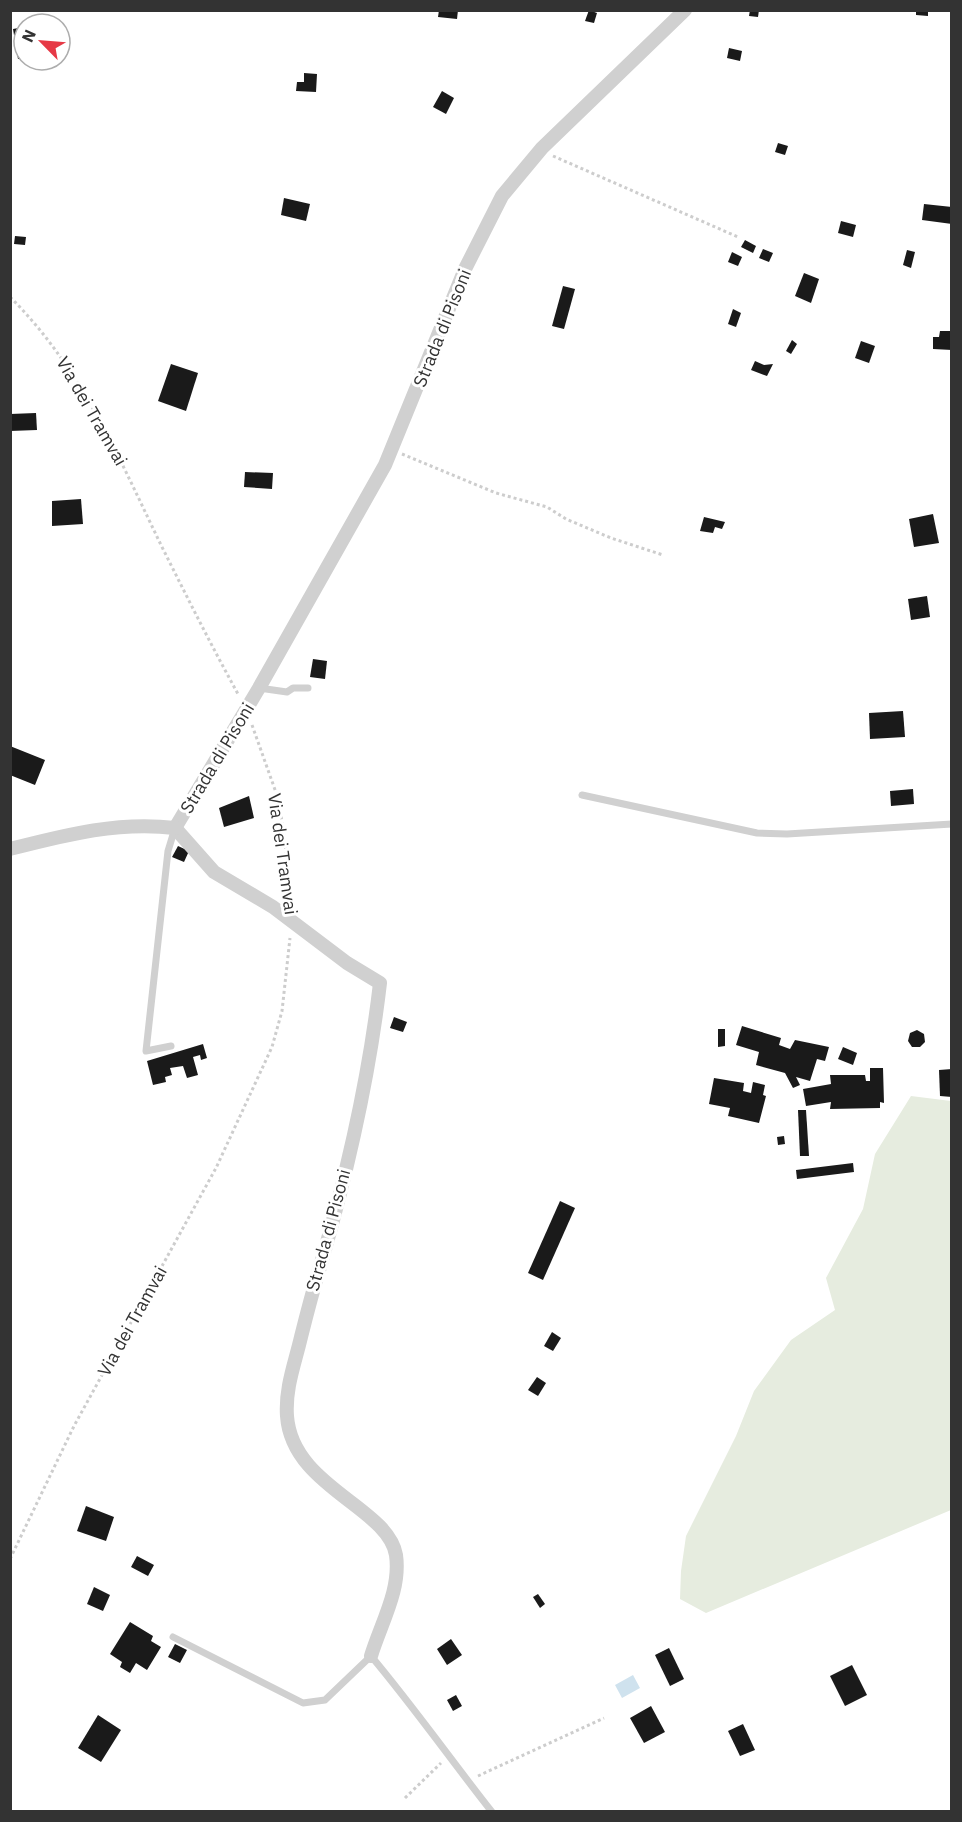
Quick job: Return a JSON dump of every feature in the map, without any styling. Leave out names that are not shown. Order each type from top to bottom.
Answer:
[{"type":"street","name":"Strada di Pisoni","points":[[372,1656],[393,1594],[396,1554],[375,1524],[330,1488],[303,1459],[292,1440],[287,1413],[292,1368],[360,1107],[380,983],[347,963],[273,907],[214,872],[175,828],[259,688],[392,451],[484,229],[507,188],[542,148],[685,10]]},
{"type":"street","points":[[10,849],[99,829],[143,826],[175,828]]},
{"type":"lane","points":[[259,688],[287,692],[293,688],[308,688]]},
{"type":"lane","points":[[582,795],[757,833],[822,832],[951,824]]},
{"type":"lane","points":[[171,1046],[146,1051],[168,851],[175,828]]},
{"type":"lane","points":[[173,1637],[303,1703],[325,1700],[372,1656],[417,1711],[448,1756],[492,1812]]},
{"type":"path","points":[[542,148],[567,164],[738,237]]},
{"type":"path","name":"Via dei Tramvai","points":[[10,297],[60,354],[111,440],[208,639],[246,708],[279,801],[289,872],[292,922],[282,1011],[272,1047],[216,1168],[74,1426],[10,1559]]},
{"type":"path","points":[[392,451],[496,493],[547,507],[566,519],[611,538],[663,555]]},
{"type":"path","points":[[468,1781],[604,1718]]},
{"type":"path","points":[[405,1798],[448,1756]]},
{"type":"shaded area","points":[[911,1096],[951,1101],[951,1510],[706,1613],[680,1599],[686,1536],[736,1436],[754,1391],[791,1340],[835,1310],[826,1278],[863,1209],[875,1154]]},
{"type":"water","points":[[633,1675],[640,1688],[622,1698],[615,1685]]},
{"type":"building","points":[[439,10],[458,10],[457,19],[438,17]]},
{"type":"building","points":[[589,10],[597,13],[594,23],[585,21]]},
{"type":"building","points":[[750,10],[759,10],[758,17],[749,16]]},
{"type":"building","points":[[916,10],[928,10],[928,16],[916,15]]},
{"type":"building","points":[[729,48],[742,51],[740,61],[727,58]]},
{"type":"building","points":[[304,73],[317,74],[316,92],[296,91],[297,82],[304,82]]},
{"type":"building","points":[[442,91],[454,98],[446,114],[433,107]]},
{"type":"building","points":[[778,143],[788,146],[785,155],[775,152]]},
{"type":"building","points":[[284,198],[310,204],[306,221],[281,215]]},
{"type":"building","points":[[924,204],[952,207],[952,224],[922,220]]},
{"type":"building","points":[[841,221],[856,225],[853,237],[838,233]]},
{"type":"building","points":[[15,236],[26,237],[25,245],[14,244]]},
{"type":"building","points":[[745,240],[756,246],[753,253],[741,247]]},
{"type":"building","points":[[763,249],[773,253],[769,262],[759,258]]},
{"type":"building","points":[[907,250],[915,252],[911,268],[903,265]]},
{"type":"building","points":[[732,252],[742,257],[738,266],[728,262]]},
{"type":"building","points":[[804,273],[819,279],[811,303],[795,296]]},
{"type":"building","points":[[563,286],[575,289],[564,329],[552,326]]},
{"type":"building","points":[[733,309],[741,313],[736,327],[728,324]]},
{"type":"building","points":[[940,331],[951,331],[952,350],[933,349],[933,337],[939,337]]},
{"type":"building","points":[[792,340],[797,344],[791,354],[786,351]]},
{"type":"building","points":[[861,341],[875,346],[869,363],[855,358]]},
{"type":"building","points":[[755,361],[764,365],[773,364],[767,376],[751,370]]},
{"type":"building","points":[[171,364],[198,373],[186,411],[158,401]]},
{"type":"building","points":[[36,413],[37,430],[10,431],[10,414]]},
{"type":"building","points":[[245,472],[273,473],[272,489],[244,487]]},
{"type":"building","points":[[81,499],[83,524],[52,526],[52,501]]},
{"type":"building","points":[[933,514],[939,543],[914,547],[909,519]]},
{"type":"building","points":[[704,517],[725,522],[722,529],[715,527],[713,533],[700,531]]},
{"type":"building","points":[[927,596],[930,617],[911,620],[908,599]]},
{"type":"building","points":[[313,659],[327,661],[325,679],[310,677]]},
{"type":"building","points":[[903,711],[905,737],[870,739],[869,713]]},
{"type":"building","points":[[10,746],[45,760],[35,785],[10,775]]},
{"type":"building","points":[[913,789],[914,804],[891,806],[890,791]]},
{"type":"building","points":[[249,796],[254,818],[224,827],[219,808]]},
{"type":"building","points":[[178,846],[189,851],[184,862],[172,857]]},
{"type":"building","points":[[394,1017],[407,1022],[403,1032],[390,1028]]},
{"type":"building","points":[[742,1026],[781,1038],[779,1045],[790,1049],[795,1040],[829,1047],[825,1061],[817,1059],[810,1081],[796,1077],[800,1085],[793,1088],[785,1073],[756,1065],[759,1052],[736,1045]]},
{"type":"building","points":[[718,1029],[725,1029],[725,1046],[718,1047]]},
{"type":"building","points":[[917,1030],[924,1034],[925,1042],[920,1047],[912,1047],[908,1041],[910,1033]]},
{"type":"building","points":[[203,1044],[207,1058],[201,1060],[200,1055],[193,1057],[198,1075],[187,1078],[183,1066],[170,1068],[172,1075],[165,1077],[166,1082],[153,1085],[147,1061]]},
{"type":"building","points":[[843,1047],[857,1053],[853,1065],[838,1059]]},
{"type":"building","points":[[870,1068],[883,1068],[884,1103],[880,1102],[880,1108],[830,1109],[831,1102],[806,1106],[803,1089],[831,1084],[830,1075],[865,1075],[866,1081],[870,1081]]},
{"type":"building","points":[[952,1069],[952,1097],[940,1096],[939,1070]]},
{"type":"building","points":[[714,1078],[744,1083],[743,1091],[751,1093],[753,1082],[765,1085],[763,1095],[766,1096],[759,1123],[728,1116],[730,1108],[709,1104]]},
{"type":"building","points":[[798,1110],[806,1110],[809,1156],[800,1156]]},
{"type":"building","points":[[784,1136],[785,1144],[778,1145],[777,1137]]},
{"type":"building","points":[[853,1163],[854,1172],[797,1179],[796,1170]]},
{"type":"building","points":[[560,1201],[575,1208],[543,1280],[528,1273]]},
{"type":"building","points":[[552,1332],[561,1338],[553,1351],[544,1346]]},
{"type":"building","points":[[537,1377],[546,1383],[538,1396],[528,1390]]},
{"type":"building","points":[[86,1506],[114,1517],[106,1541],[77,1531]]},
{"type":"building","points":[[137,1556],[154,1565],[148,1576],[131,1567]]},
{"type":"building","points":[[94,1587],[110,1595],[103,1611],[87,1604]]},
{"type":"building","points":[[538,1594],[545,1604],[540,1608],[533,1597]]},
{"type":"building","points":[[130,1622],[153,1636],[151,1641],[161,1647],[147,1670],[136,1663],[130,1673],[120,1667],[122,1662],[110,1654]]},
{"type":"building","points":[[451,1639],[462,1655],[447,1665],[437,1649]]},
{"type":"building","points":[[175,1644],[187,1650],[180,1663],[168,1657]]},
{"type":"building","points":[[669,1648],[684,1679],[670,1686],[655,1655]]},
{"type":"building","points":[[852,1665],[867,1695],[845,1706],[830,1676]]},
{"type":"building","points":[[456,1695],[462,1706],[453,1711],[447,1700]]},
{"type":"building","points":[[651,1706],[665,1732],[644,1743],[630,1718]]},
{"type":"building","points":[[98,1715],[121,1730],[101,1762],[78,1748]]},
{"type":"building","points":[[743,1724],[755,1750],[740,1756],[728,1731]]}]
